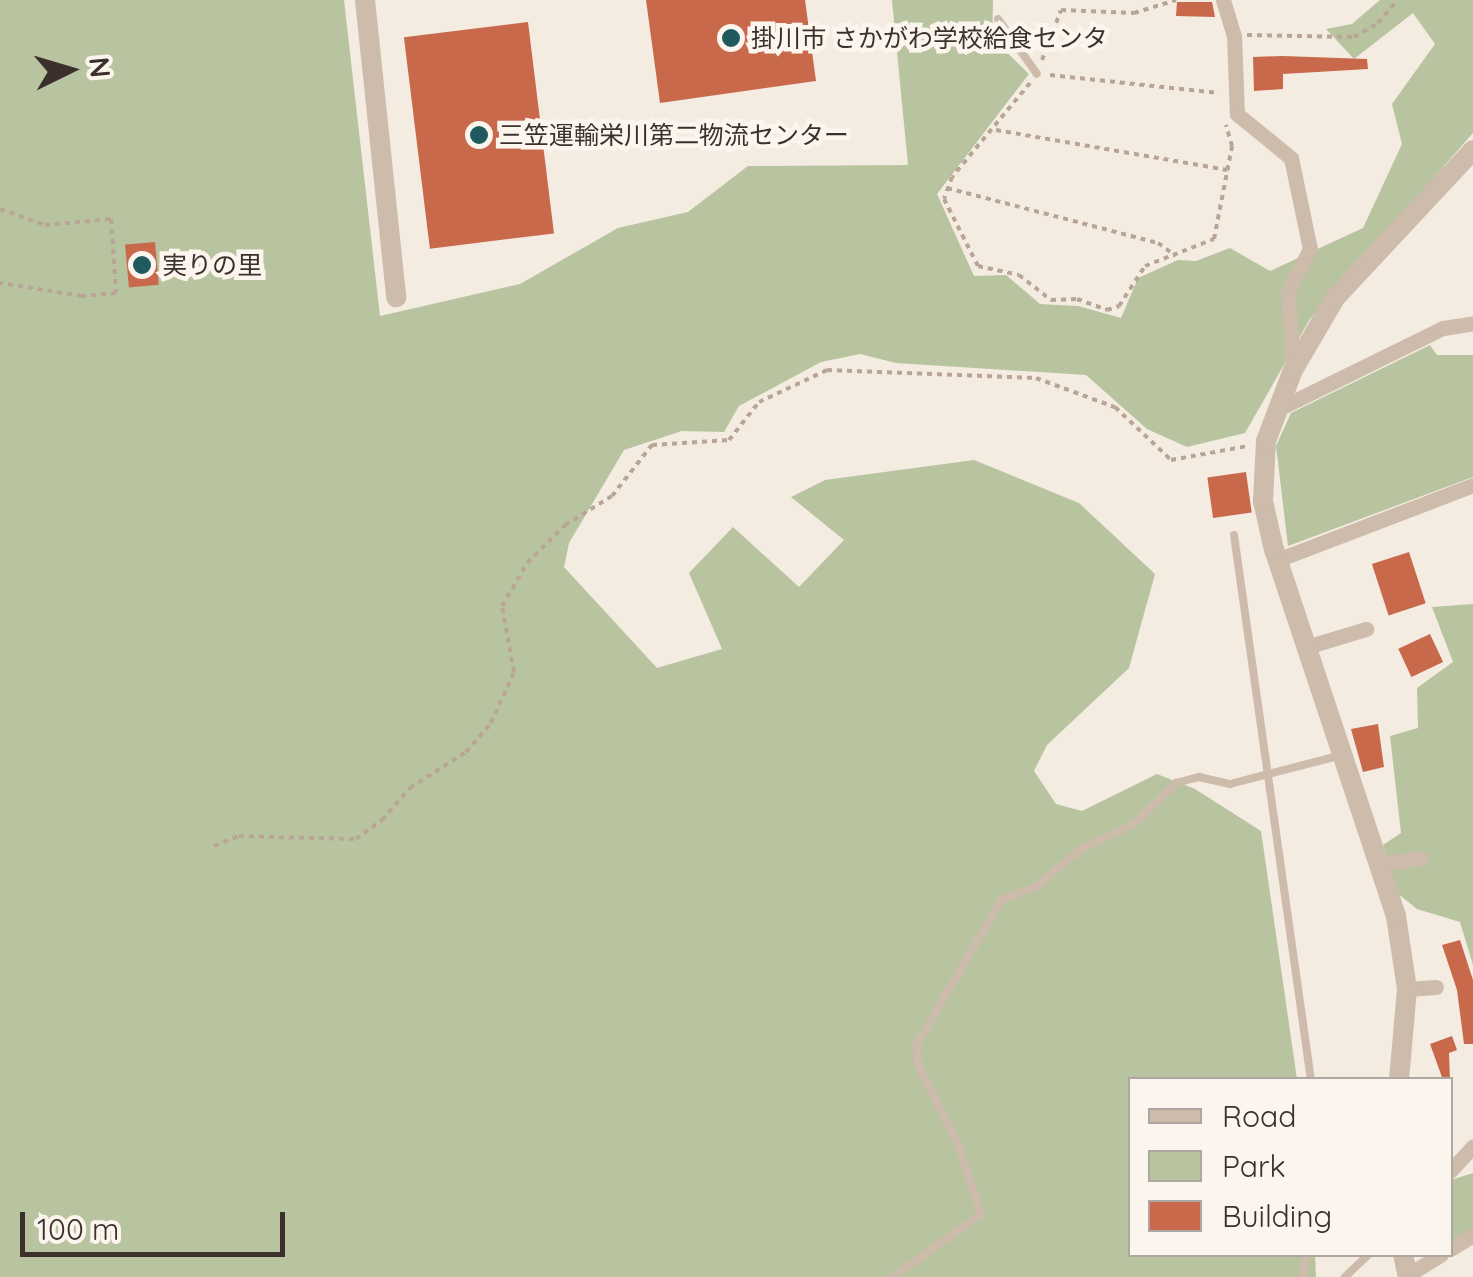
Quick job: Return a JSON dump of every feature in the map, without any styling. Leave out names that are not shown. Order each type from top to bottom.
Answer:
[{"type":"street","points":[[365,0],[396,297]]},
{"type":"street","points":[[1223,0],[1234,36],[1237,114],[1291,158],[1310,249],[1288,291],[1293,370]]},
{"type":"street","points":[[1399,1077],[1407,989],[1396,916],[1277,560],[1264,501],[1266,440],[1293,370],[1335,298],[1473,150]]},
{"type":"street","points":[[1276,410],[1443,328],[1473,323]]},
{"type":"street","points":[[1277,560],[1473,485]]},
{"type":"street","points":[[1306,648],[1366,629]]},
{"type":"street","points":[[1378,864],[1422,858]]},
{"type":"street","points":[[1407,989],[1436,987]]},
{"type":"street","points":[[1453,1168],[1473,1146]]},
{"type":"street","points":[[1406,1269],[1434,1257]]},
{"type":"lane","points":[[998,19],[1037,74]]},
{"type":"lane","points":[[1234,536],[1311,1077]]},
{"type":"lane","points":[[894,1277],[981,1214],[959,1147],[918,1065],[917,1044],[1001,900],[1037,886],[1080,849],[1134,824],[1176,783],[1199,777],[1230,784],[1342,755]]},
{"type":"lane","points":[[1345,1277],[1366,1257]]},
{"type":"path","points":[[1176,0],[1134,13],[1060,10],[1037,74],[946,188],[948,213],[978,266],[1018,275],[1051,300],[1077,300],[1107,310],[1119,306],[1145,266],[1214,239],[1232,146],[1223,116]]},
{"type":"path","points":[[1234,36],[1298,31],[1354,36],[1378,23],[1398,0]]},
{"type":"path","points":[[1037,74],[1221,93]]},
{"type":"path","points":[[1222,74],[1222,104]]},
{"type":"path","points":[[994,130],[1228,170]]},
{"type":"path","points":[[946,188],[1158,243],[1176,256]]},
{"type":"path","points":[[0,209],[45,225],[111,219],[116,293],[82,296],[0,283]]},
{"type":"path","points":[[214,846],[239,836],[356,840],[382,820],[410,788],[466,752],[491,724],[514,672],[502,606],[540,550],[565,525],[612,496],[652,445],[729,440],[760,402],[828,370],[1036,378],[1115,407],[1171,460],[1204,459],[1266,440]]},
{"type":"green space","points":[[0,0],[344,0],[380,316],[520,284],[618,228],[688,212],[748,166],[908,165],[892,0],[993,0],[992,46],[996,42],[1029,74],[937,194],[974,276],[1006,275],[1040,304],[1078,306],[1121,318],[1138,278],[1178,260],[1196,261],[1230,248],[1270,271],[1363,228],[1402,144],[1392,104],[1435,44],[1413,13],[1354,59],[1326,29],[1352,24],[1380,0],[1473,0],[1473,133],[1310,319],[1245,433],[1187,447],[1147,429],[1086,375],[896,363],[860,354],[821,362],[739,406],[724,432],[682,431],[624,450],[569,543],[564,567],[657,668],[722,649],[689,573],[733,527],[799,587],[844,540],[791,497],[825,480],[974,460],[1079,503],[1155,574],[1129,668],[1047,745],[1034,771],[1056,804],[1082,811],[1157,774],[1195,789],[1261,831],[1297,1077],[1128,1077],[1128,1257],[1315,1257],[1316,1277],[0,1277]]},
{"type":"green space","points":[[1430,345],[1437,355],[1473,355],[1473,477],[1288,546],[1276,446],[1291,413]]},
{"type":"green space","points":[[1473,604],[1473,965],[1460,922],[1417,909],[1397,893],[1383,845],[1401,833],[1390,736],[1418,728],[1417,688],[1453,662],[1432,607]]},
{"type":"green space","points":[[1473,1173],[1473,1234],[1453,1244],[1453,1179]]},
{"type":"building","name":"掛川市 さかがわ学校給食センタ","points":[[646,0],[805,0],[816,81],[660,103]]},
{"type":"building","points":[[1177,2],[1212,2],[1215,17],[1176,16]]},
{"type":"building","name":"三笠運輸栄川第二物流センター","points":[[528,22],[554,233],[430,249],[404,37]]},
{"type":"building","points":[[1253,57],[1367,59],[1368,69],[1283,74],[1283,89],[1254,91]]},
{"type":"building","name":"実りの里","points":[[155,242],[159,285],[129,287],[125,245]]},
{"type":"building","points":[[1246,472],[1252,513],[1213,518],[1207,477]]},
{"type":"building","points":[[1409,552],[1426,603],[1389,615],[1372,564]]},
{"type":"building","points":[[1430,634],[1443,662],[1411,677],[1398,649]]},
{"type":"building","points":[[1378,724],[1384,767],[1363,772],[1351,729]]},
{"type":"building","points":[[1460,940],[1473,980],[1473,1044],[1464,1044],[1457,990],[1442,945]]},
{"type":"building","points":[[1452,1036],[1457,1050],[1449,1053],[1450,1077],[1442,1077],[1430,1044]]},
{"type":"place","name":"掛川市 さかがわ学校給食センタ","points":[[731,38]]},
{"type":"place","name":"三笠運輸栄川第二物流センター","points":[[479,135]]},
{"type":"place","name":"実りの里","points":[[142,265]]}]
